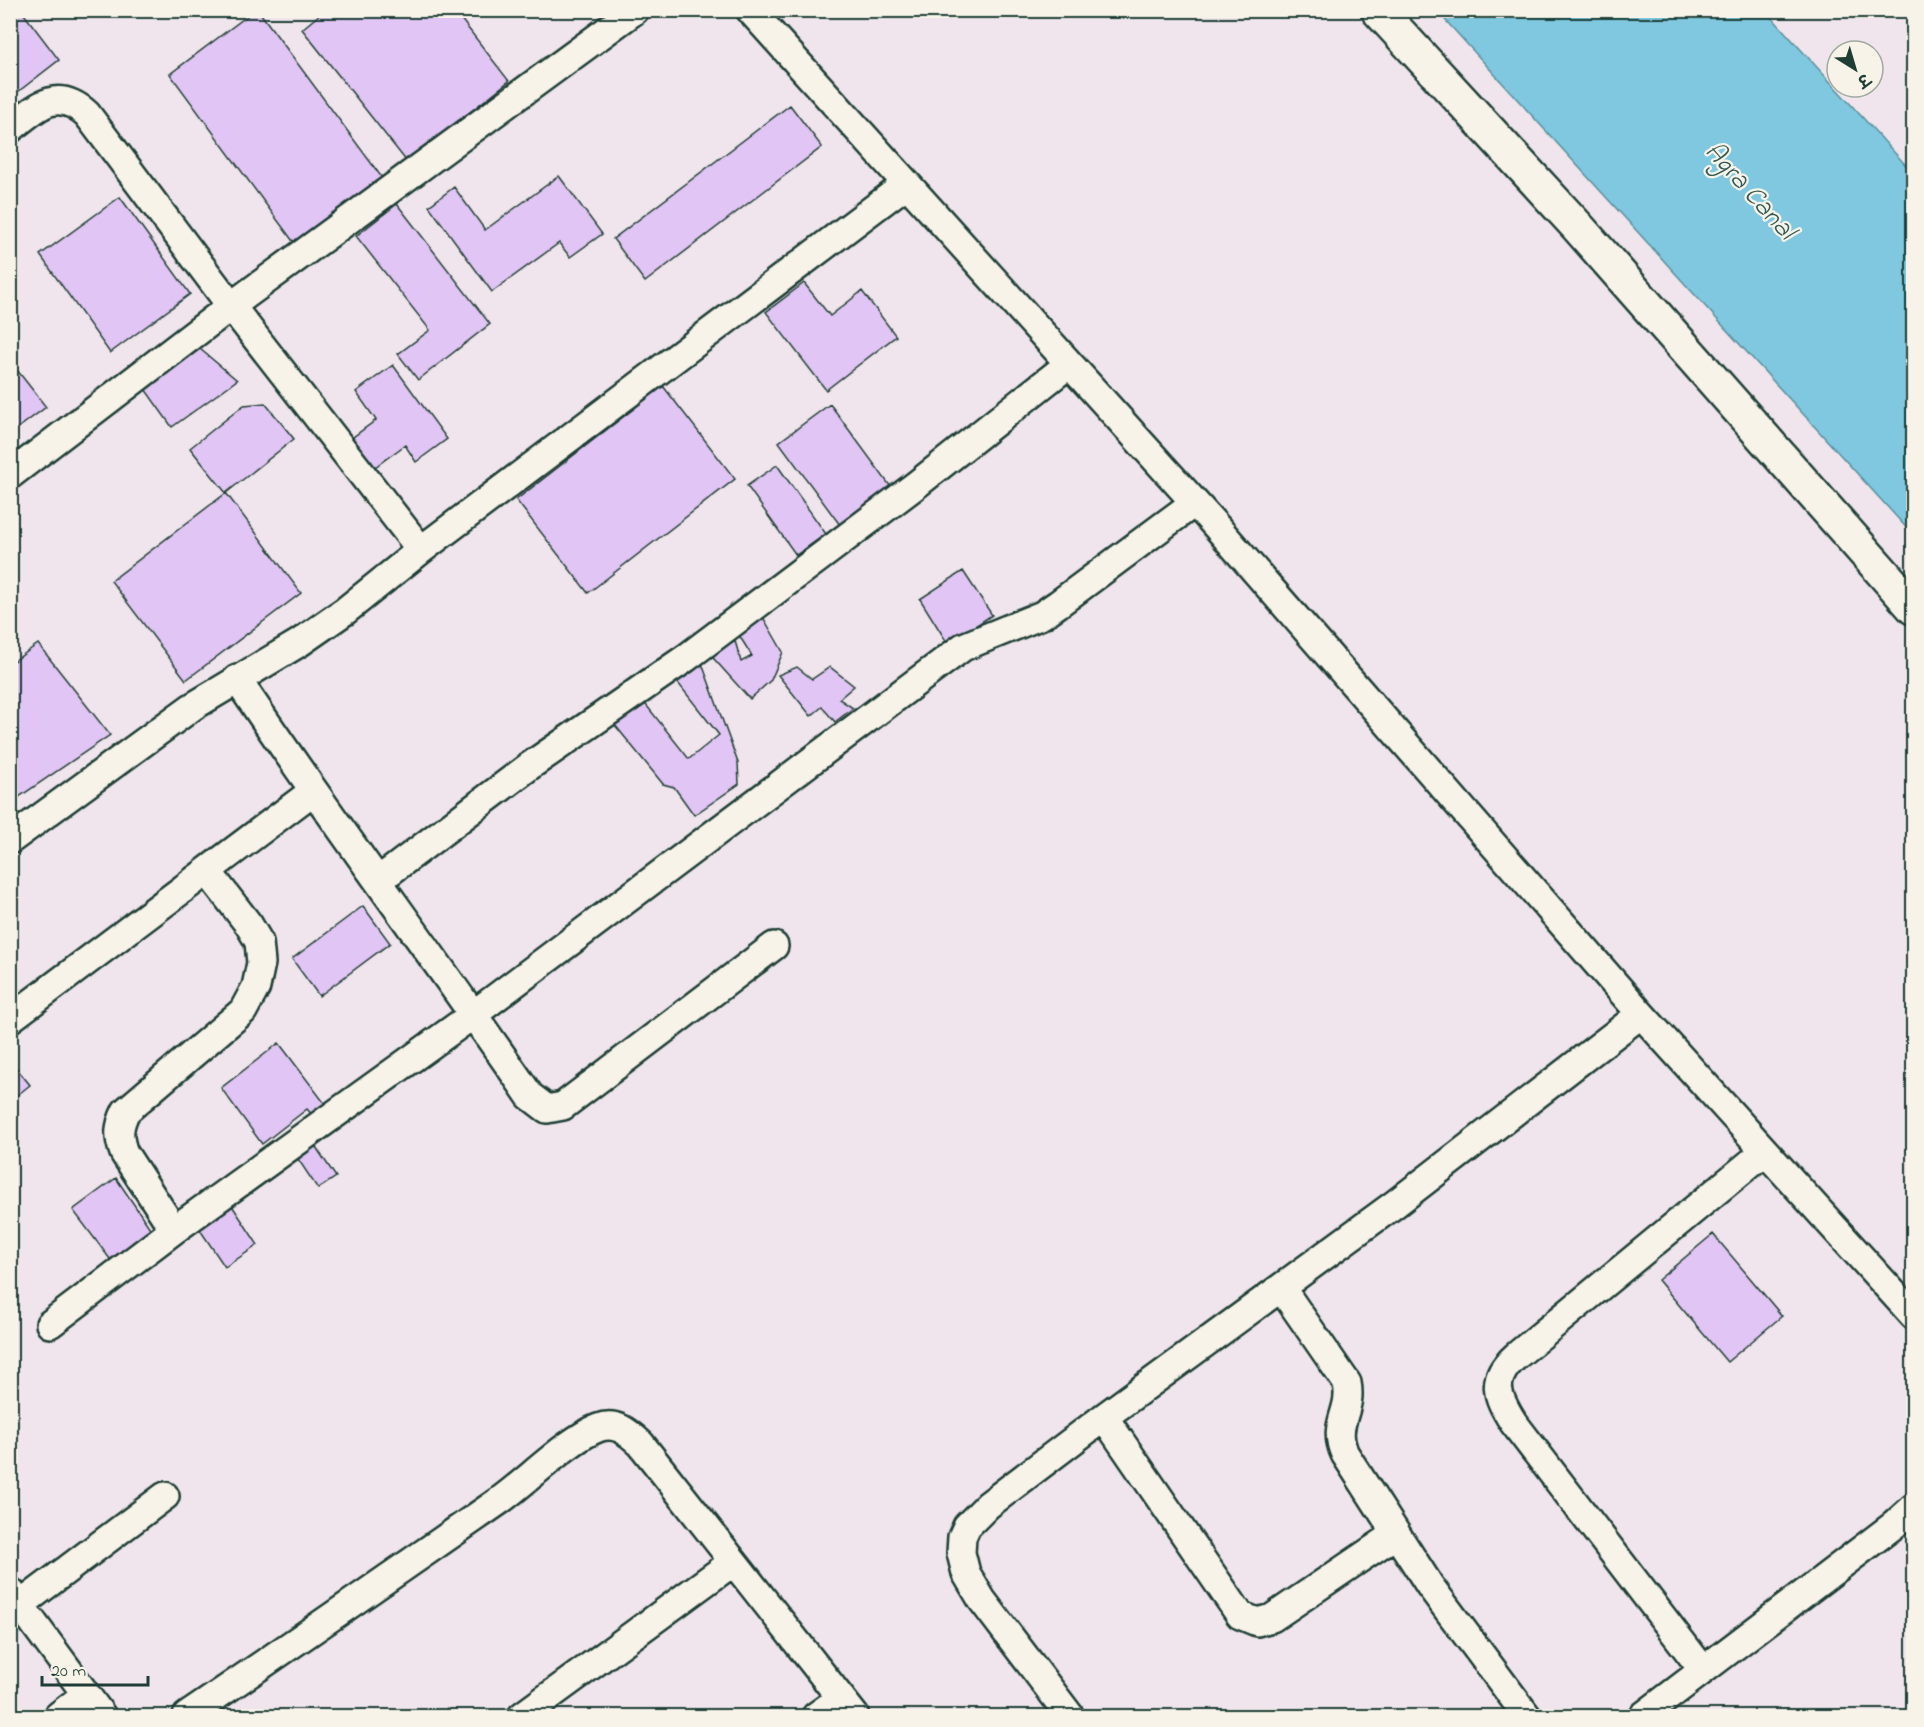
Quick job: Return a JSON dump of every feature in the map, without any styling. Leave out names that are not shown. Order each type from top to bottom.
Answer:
[{"type":"street","points":[[10,475],[231,306],[635,10]]},
{"type":"street","points":[[750,10],[905,185],[1194,503],[1641,1014],[1914,1316]]},
{"type":"street","points":[[1378,10],[1577,226],[1914,608]]},
{"type":"street","points":[[10,129],[51,101],[63,99],[77,105],[87,114],[231,306],[421,550]]},
{"type":"street","points":[[10,840],[192,707],[298,643],[345,611],[421,550],[905,185]]},
{"type":"street","points":[[379,880],[531,765],[686,658],[897,499],[1069,364]]},
{"type":"street","points":[[50,1324],[174,1230],[474,1014],[963,647],[1042,615],[1194,503]]},
{"type":"street","points":[[237,679],[312,792],[379,880],[530,1096],[547,1109],[563,1106],[774,946]]},
{"type":"street","points":[[10,1019],[312,792]]},
{"type":"street","points":[[174,1230],[124,1153],[119,1140],[119,1124],[126,1111],[243,1011],[256,987],[261,963],[259,942],[249,925],[208,872]]},
{"type":"street","points":[[1070,1716],[982,1599],[966,1573],[961,1553],[962,1537],[967,1526],[988,1505],[1104,1417],[1282,1289],[1641,1014]]},
{"type":"street","points":[[1703,1670],[1513,1422],[1503,1406],[1498,1391],[1498,1380],[1505,1366],[1516,1356],[1764,1152]]},
{"type":"street","points":[[1282,1289],[1347,1383],[1349,1392],[1340,1426],[1339,1440],[1396,1534],[1470,1643],[1527,1716]]},
{"type":"street","points":[[1104,1417],[1240,1615],[1257,1622],[1272,1618],[1396,1534]]},
{"type":"street","points":[[187,1716],[507,1495],[577,1440],[598,1428],[613,1425],[626,1430],[641,1444],[848,1707],[816,1716]]},
{"type":"street","points":[[102,1716],[15,1598],[165,1496]]},
{"type":"street","points":[[1643,1716],[1914,1507]]},
{"type":"street","points":[[522,1716],[733,1562]]},
{"type":"street","points":[[58,1716],[85,1695]]},
{"type":"water","name":"Agra Canal","points":[[1437,11],[1766,11],[1825,76],[1825,99],[1846,99],[1913,173],[1913,535]]},
{"type":"building","points":[[10,10],[21,10],[59,60],[10,98]]},
{"type":"building","points":[[258,10],[383,179],[295,244],[170,74]]},
{"type":"building","points":[[325,10],[454,10],[509,81],[407,162],[302,29]]},
{"type":"building","points":[[790,105],[822,147],[645,282],[613,239]]},
{"type":"building","points":[[559,176],[602,234],[570,257],[559,243],[492,292],[429,206],[454,187],[485,230]]},
{"type":"building","points":[[120,197],[190,294],[110,353],[40,255]]},
{"type":"building","points":[[397,204],[490,324],[418,380],[398,354],[430,330],[356,236]]},
{"type":"building","points":[[804,283],[830,316],[862,291],[896,336],[826,390],[766,312]]},
{"type":"building","points":[[200,349],[237,380],[172,427],[145,389]]},
{"type":"building","points":[[10,361],[46,407],[10,434]]},
{"type":"building","points":[[393,365],[447,439],[416,462],[405,445],[371,470],[349,440],[376,420],[356,392]]},
{"type":"building","points":[[663,386],[735,479],[588,593],[516,500]]},
{"type":"building","points":[[265,403],[294,439],[226,493],[190,448],[244,405]]},
{"type":"building","points":[[830,404],[891,487],[840,525],[779,442]]},
{"type":"building","points":[[777,465],[826,534],[796,555],[747,486]]},
{"type":"building","points":[[226,493],[301,593],[186,680],[111,581]]},
{"type":"building","points":[[963,571],[992,615],[948,644],[920,599]]},
{"type":"building","points":[[759,610],[783,652],[771,680],[750,699],[706,650],[735,641],[741,662],[752,656],[737,632]]},
{"type":"building","points":[[38,644],[110,735],[10,803],[10,664]]},
{"type":"building","points":[[700,658],[738,763],[739,784],[694,815],[674,787],[663,784],[610,719],[639,696],[689,759],[719,735],[674,678]]},
{"type":"building","points":[[797,667],[812,679],[830,667],[854,686],[839,699],[853,708],[835,722],[822,707],[811,716],[778,675]]},
{"type":"building","points":[[363,906],[390,943],[319,996],[292,959]]},
{"type":"building","points":[[279,1043],[329,1109],[315,1118],[307,1109],[262,1144],[221,1088]]},
{"type":"building","points":[[10,1060],[30,1085],[10,1101]]},
{"type":"building","points":[[312,1141],[336,1177],[318,1189],[294,1153]]},
{"type":"building","points":[[116,1178],[154,1234],[113,1263],[73,1210]]},
{"type":"building","points":[[229,1201],[258,1245],[225,1267],[196,1224]]},
{"type":"building","points":[[1713,1234],[1782,1316],[1727,1362],[1658,1280]]}]
